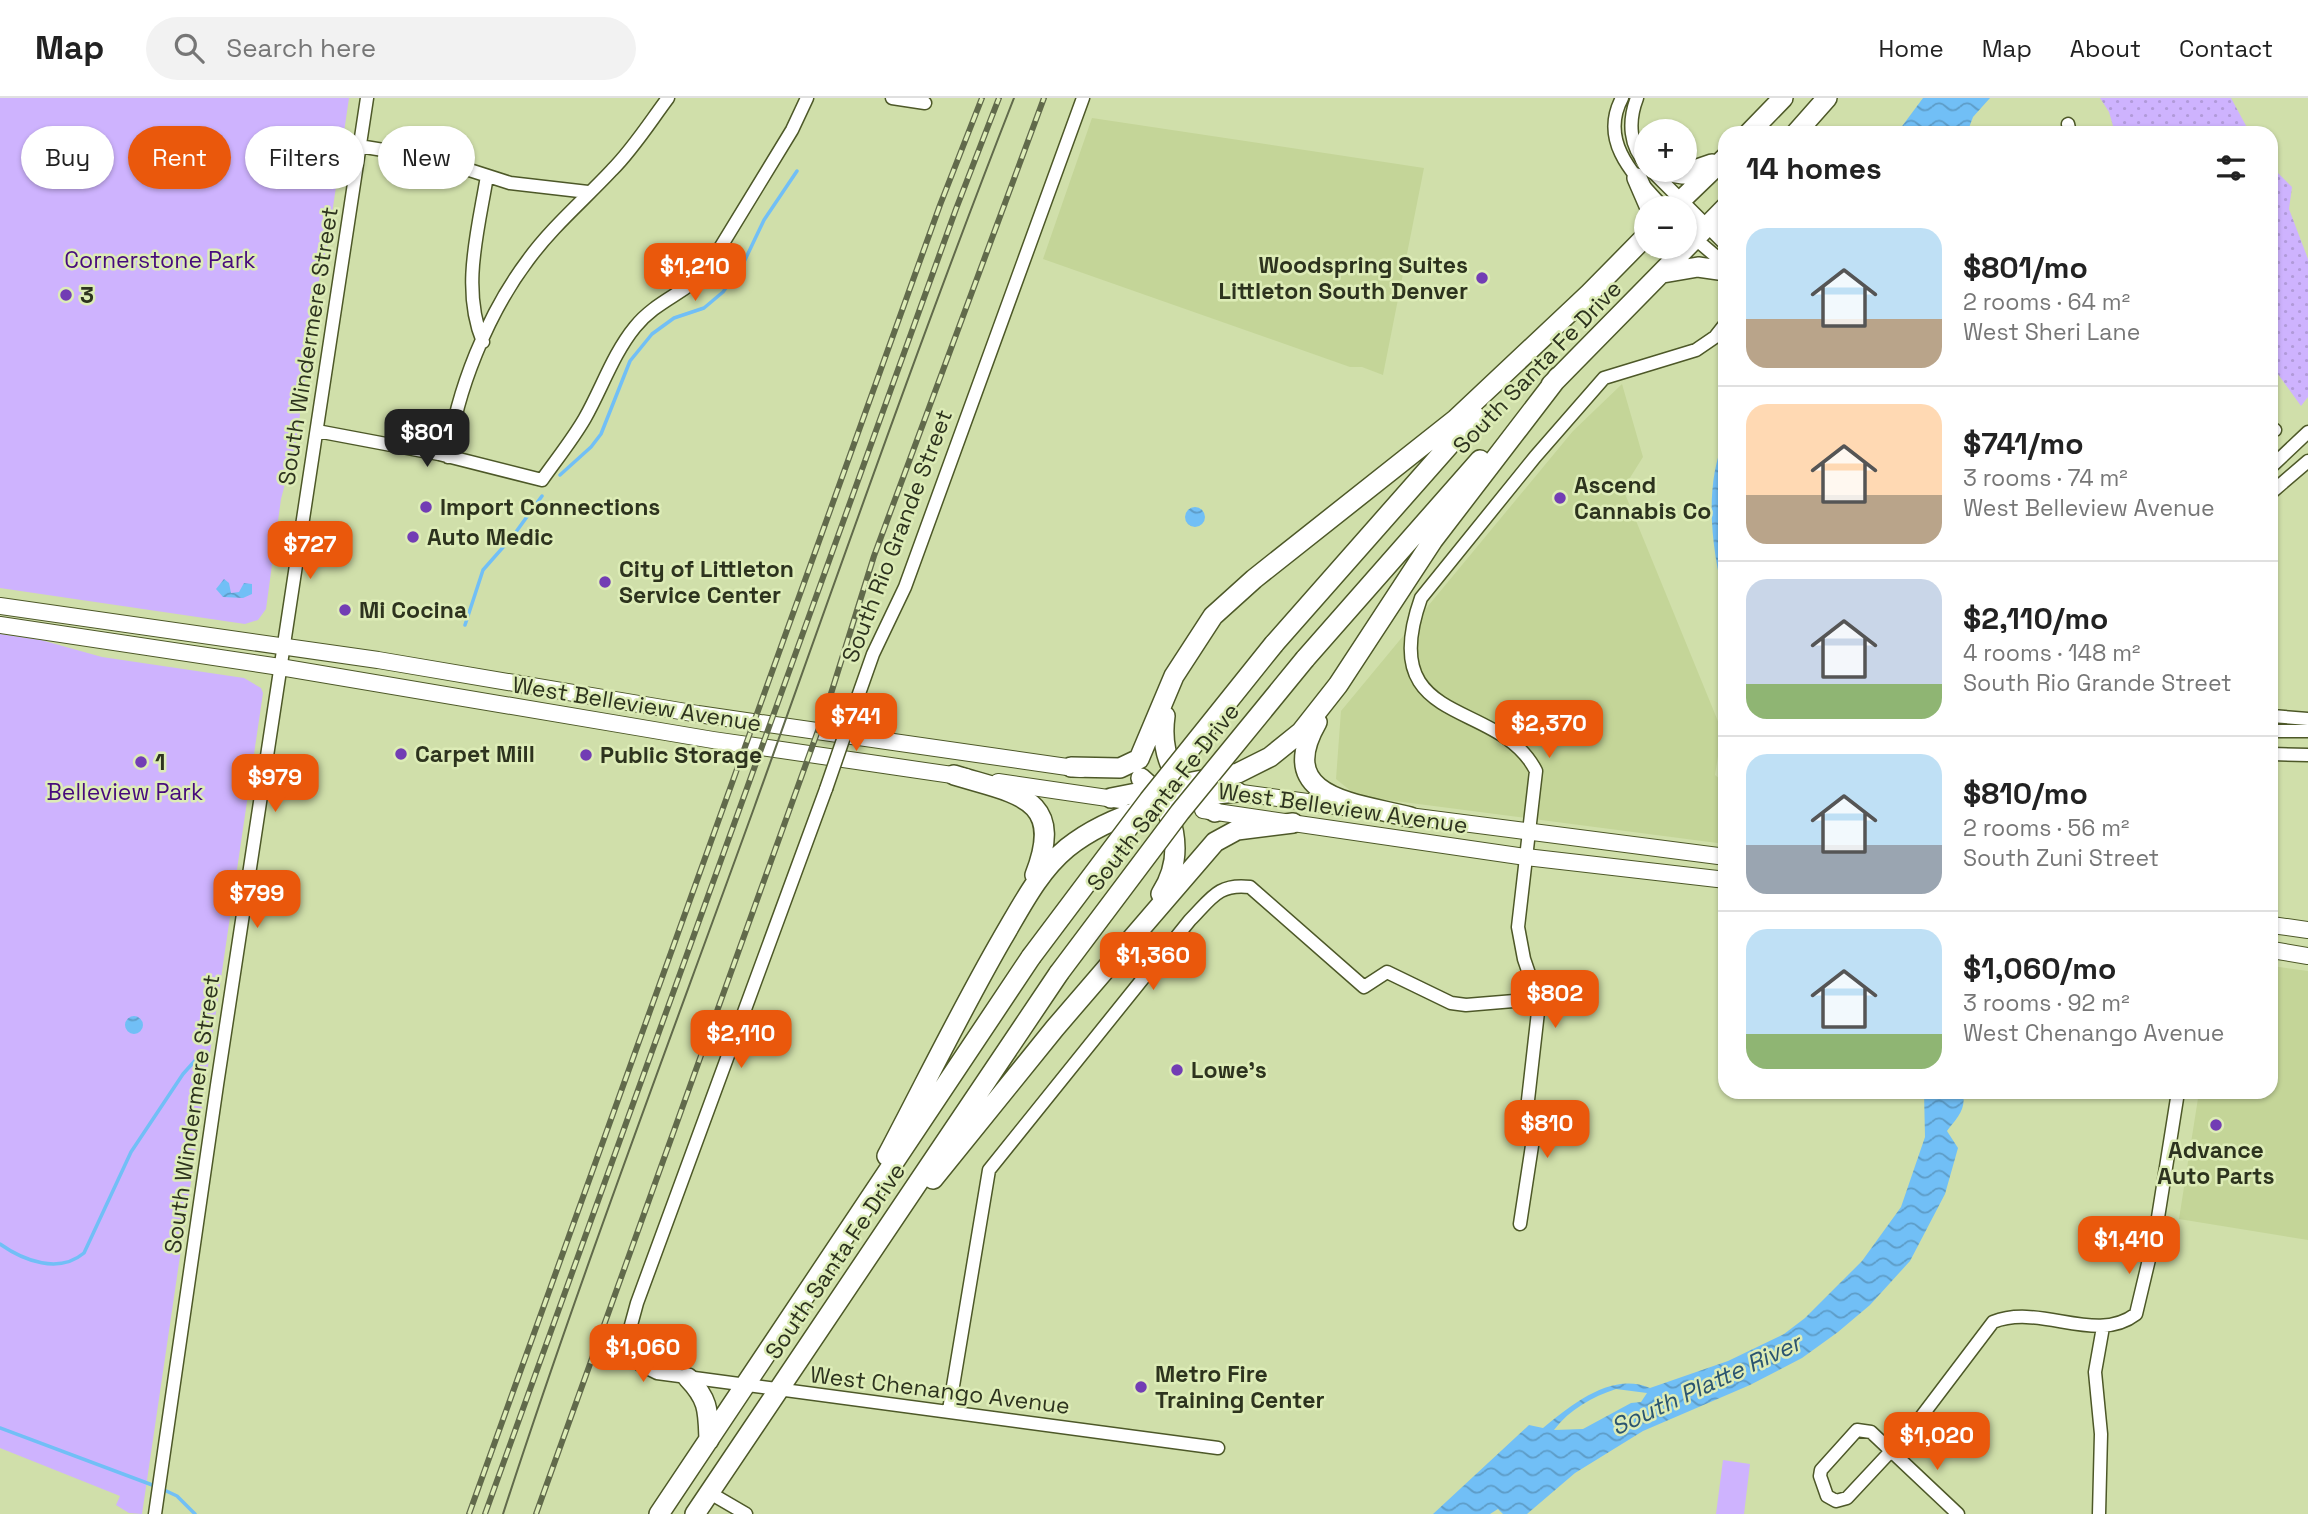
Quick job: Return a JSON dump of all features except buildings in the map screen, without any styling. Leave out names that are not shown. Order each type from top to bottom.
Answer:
[{"type":"highway","points":[[1756,126],[1783,98]]},
{"type":"highway","points":[[1802,126],[1827,98]]},
{"type":"highway","points":[[1697,169],[1718,160]]},
{"type":"highway","points":[[1684,196],[1718,164]]},
{"type":"highway","name":"South Santa Fe Drive","points":[[1697,230],[1718,213]]},
{"type":"highway","name":"South Santa Fe Drive","points":[[660,1514],[1031,957],[1149,800],[1274,644],[1488,402],[1634,246]]},
{"type":"highway","name":"South Santa Fe Drive","points":[[695,1514],[1059,973],[1180,811],[1410,536],[1558,377],[1674,259]]},
{"type":"highway","points":[[1663,273],[1698,267],[1718,270]]},
{"type":"highway","points":[[1071,768],[1120,768],[1139,759],[1182,660],[1203,628],[1230,600],[1456,419],[1591,292]]},
{"type":"highway","points":[[1187,791],[1238,773],[1270,757],[1301,732],[1338,685],[1433,540],[1558,377]]},
{"type":"highway","points":[[1215,812],[1187,791],[1165,753],[1163,736],[1165,715],[1195,644],[1230,600]]},
{"type":"highway","points":[[1338,685],[1307,744],[1304,765],[1311,782],[1330,796],[1410,817]]},
{"type":"highway","points":[[954,775],[1021,797],[1040,814],[1045,831],[1045,845],[1027,896]]},
{"type":"highway","points":[[837,1246],[1027,896],[1052,862],[1083,837],[1153,791]]},
{"type":"highway","points":[[1138,930],[1169,880],[1175,863],[1173,828],[1153,791]]},
{"type":"highway","points":[[1111,798],[1153,791],[1237,792]]},
{"type":"highway","points":[[857,1276],[943,1166],[1138,930],[1220,838],[1237,830],[1293,823]]},
{"type":"highway","points":[[688,1378],[702,1393],[708,1409],[709,1440]]},
{"type":"main road","name":"West Belleview Avenue","points":[[0,606],[388,661],[698,714],[1071,768],[1215,812],[1526,857],[1718,879]]},
{"type":"main road","name":"West Belleview Avenue","points":[[0,625],[280,667],[689,736],[1111,798]]},
{"type":"main road","name":"West Belleview Avenue","points":[[1153,791],[1187,791]]},
{"type":"main road","name":"West Belleview Avenue","points":[[1237,792],[1529,834],[1718,856]]},
{"type":"main road","points":[[2278,926],[2308,930]]},
{"type":"main road","points":[[2278,951],[2308,956]]},
{"type":"street","name":"South Windermere Street","points":[[362,126],[367,98]]},
{"type":"street","points":[[448,457],[458,401],[483,342],[530,257],[588,192],[614,169],[668,98]]},
{"type":"street","points":[[317,431],[448,457],[542,480],[585,418],[617,354],[635,327],[666,298],[690,288],[706,271],[792,130],[807,98]]},
{"type":"street","points":[[892,98],[925,103]]},
{"type":"street","name":"South Rio Grande Street","points":[[630,1346],[631,1325],[637,1303],[873,654],[905,587],[1083,98]]},
{"type":"street","points":[[1622,98],[1615,118],[1616,146],[1634,158]]},
{"type":"street","points":[[1634,138],[1632,113],[1637,98]]},
{"type":"street","points":[[364,147],[432,158],[487,176],[534,187],[588,192]]},
{"type":"street","points":[[483,342],[474,318],[471,292],[487,176]]},
{"type":"street","name":"South Windermere Street","points":[[155,1514],[282,648],[353,189]]},
{"type":"street","points":[[1697,233],[1718,242]]},
{"type":"street","points":[[1697,234],[1718,256]]},
{"type":"street","points":[[1520,1224],[1535,1126],[1528,1100],[1539,1019],[1539,999],[1524,959],[1518,927],[1536,771],[1530,760],[1510,739],[1440,705],[1417,677],[1411,652],[1412,623],[1421,598],[1535,457],[1604,378],[1696,350],[1718,333]]},
{"type":"street","points":[[2278,460],[2308,432]]},
{"type":"street","points":[[2278,487],[2308,461]]},
{"type":"street","points":[[2278,716],[2308,719]]},
{"type":"street","points":[[2278,732],[2308,731]]},
{"type":"street","points":[[2278,757],[2308,755]]},
{"type":"street","points":[[949,1410],[989,1170],[1190,920],[1217,893],[1231,885],[1250,887],[1364,987],[1387,972],[1451,1003],[1466,1005],[1539,999]]},
{"type":"street","points":[[1958,1514],[1892,1453],[1871,1432],[1857,1430],[1821,1470],[1820,1476],[1827,1496],[1836,1501],[1847,1498],[1892,1453],[1993,1322],[2019,1314],[2103,1327],[2125,1323],[2140,1308],[2156,1230],[2177,1099]]},
{"type":"street","points":[[2099,1514],[2101,1434],[2095,1372],[2103,1327]]},
{"type":"street","name":"West Chenango Avenue","points":[[630,1346],[639,1364],[657,1373],[745,1387],[949,1410],[1217,1448]]},
{"type":"street","points":[[710,1493],[746,1514]]},
{"type":"shaded area","points":[[1092,118],[1424,168],[1383,375],[1362,367],[1350,367],[1043,259]]},
{"type":"shaded area","points":[[1622,384],[1643,457],[1623,489],[1718,721],[1715,775],[1718,777],[1718,843],[1357,796],[1336,779],[1341,711],[1573,431]]},
{"type":"shaded area","points":[[2278,967],[2308,971],[2308,1240],[2179,1219],[2198,1099],[2278,1099]]},
{"type":"green space","name":"Cornerstone Park","points":[[0,98],[349,98],[345,126],[245,126],[245,189],[336,189],[327,248],[321,267],[296,442],[281,499],[266,609],[258,620],[245,624],[0,588]]},
{"type":"green space","points":[[2100,98],[2231,98],[2246,126],[2113,126],[2109,112]]},
{"type":"green space","points":[[2278,173],[2292,187],[2289,209],[2308,259],[2308,397],[2301,406],[2278,374]]},
{"type":"green space","name":"Belleview Park","points":[[0,634],[41,640],[102,657],[244,678],[261,688],[263,693],[142,1514],[129,1513],[116,1505],[120,1496],[0,1448]]},
{"type":"green space","points":[[1723,1460],[1750,1464],[1744,1514],[1716,1514]]},
{"type":"water","points":[[1923,98],[1990,98],[1973,117],[1970,126],[1902,126]]},
{"type":"water","points":[[1718,457],[1718,571],[1712,519]]},
{"type":"water","points":[[1195,507],[1202,510],[1205,517],[1202,524],[1195,527],[1188,524],[1185,517],[1188,510]]},
{"type":"water","points":[[224,579],[229,583],[231,593],[239,592],[244,583],[252,584],[252,594],[243,598],[223,597],[216,589]]},
{"type":"water","points":[[134,1016],[140,1019],[143,1025],[140,1031],[134,1034],[128,1031],[125,1025],[128,1019]]},
{"type":"water","name":"South Platte River","points":[[1924,1099],[1963,1099],[1957,1118],[1947,1131],[1958,1148],[1945,1194],[1910,1261],[1870,1305],[1838,1332],[1802,1358],[1750,1385],[1643,1431],[1575,1473],[1527,1514],[1503,1514],[1498,1509],[1490,1514],[1433,1514],[1529,1425],[1543,1428],[1579,1401],[1607,1387],[1636,1384],[1650,1388],[1728,1361],[1784,1334],[1805,1318],[1862,1261],[1901,1207],[1925,1137]],"holes":[[[1616,1389],[1647,1393],[1641,1402],[1631,1403],[1583,1429],[1554,1430],[1574,1410]]]},
{"type":"waterway","points":[[560,475],[591,447],[601,434],[630,361],[652,334],[674,318],[704,308],[723,292],[743,264],[764,220],[797,171]]},
{"type":"waterway","points":[[465,625],[483,570],[513,536],[542,496]]},
{"type":"waterway","points":[[0,1244],[20,1256],[42,1263],[64,1263],[84,1253],[131,1152],[183,1074],[201,1054]]},
{"type":"waterway","points":[[0,1428],[155,1486]]},
{"type":"waterway","points":[[162,1489],[177,1496],[195,1514]]},
{"type":"tram line","points":[[503,1514],[625,1160],[914,363],[1014,98]]},
{"type":"railway","points":[[469,1514],[940,205],[982,98]]},
{"type":"railway","points":[[485,1514],[956,209],[999,98]]},
{"type":"railway","points":[[536,1514],[829,700],[874,556],[1044,98]]},
{"type":"place","name":"Woodspring Suites Littleton South Denver","points":[[1482,278]]},
{"type":"place","name":"3","points":[[66,295]]},
{"type":"place","name":"Ascend Cannabis Co","points":[[1560,498]]},
{"type":"place","name":"Import Connections","points":[[426,507]]},
{"type":"place","name":"Auto Medic","points":[[413,537]]},
{"type":"place","name":"City of Littleton Service Center","points":[[605,582]]},
{"type":"place","name":"Mi Cocina","points":[[345,610]]},
{"type":"place","name":"Carpet Mill","points":[[401,754]]},
{"type":"place","name":"Public Storage","points":[[586,755]]},
{"type":"place","name":"1","points":[[141,762]]},
{"type":"place","name":"Lowe's","points":[[1177,1070]]},
{"type":"place","name":"Advance Auto Parts","points":[[2216,1125]]},
{"type":"place","name":"Metro Fire Training Center","points":[[1141,1387]]}]
